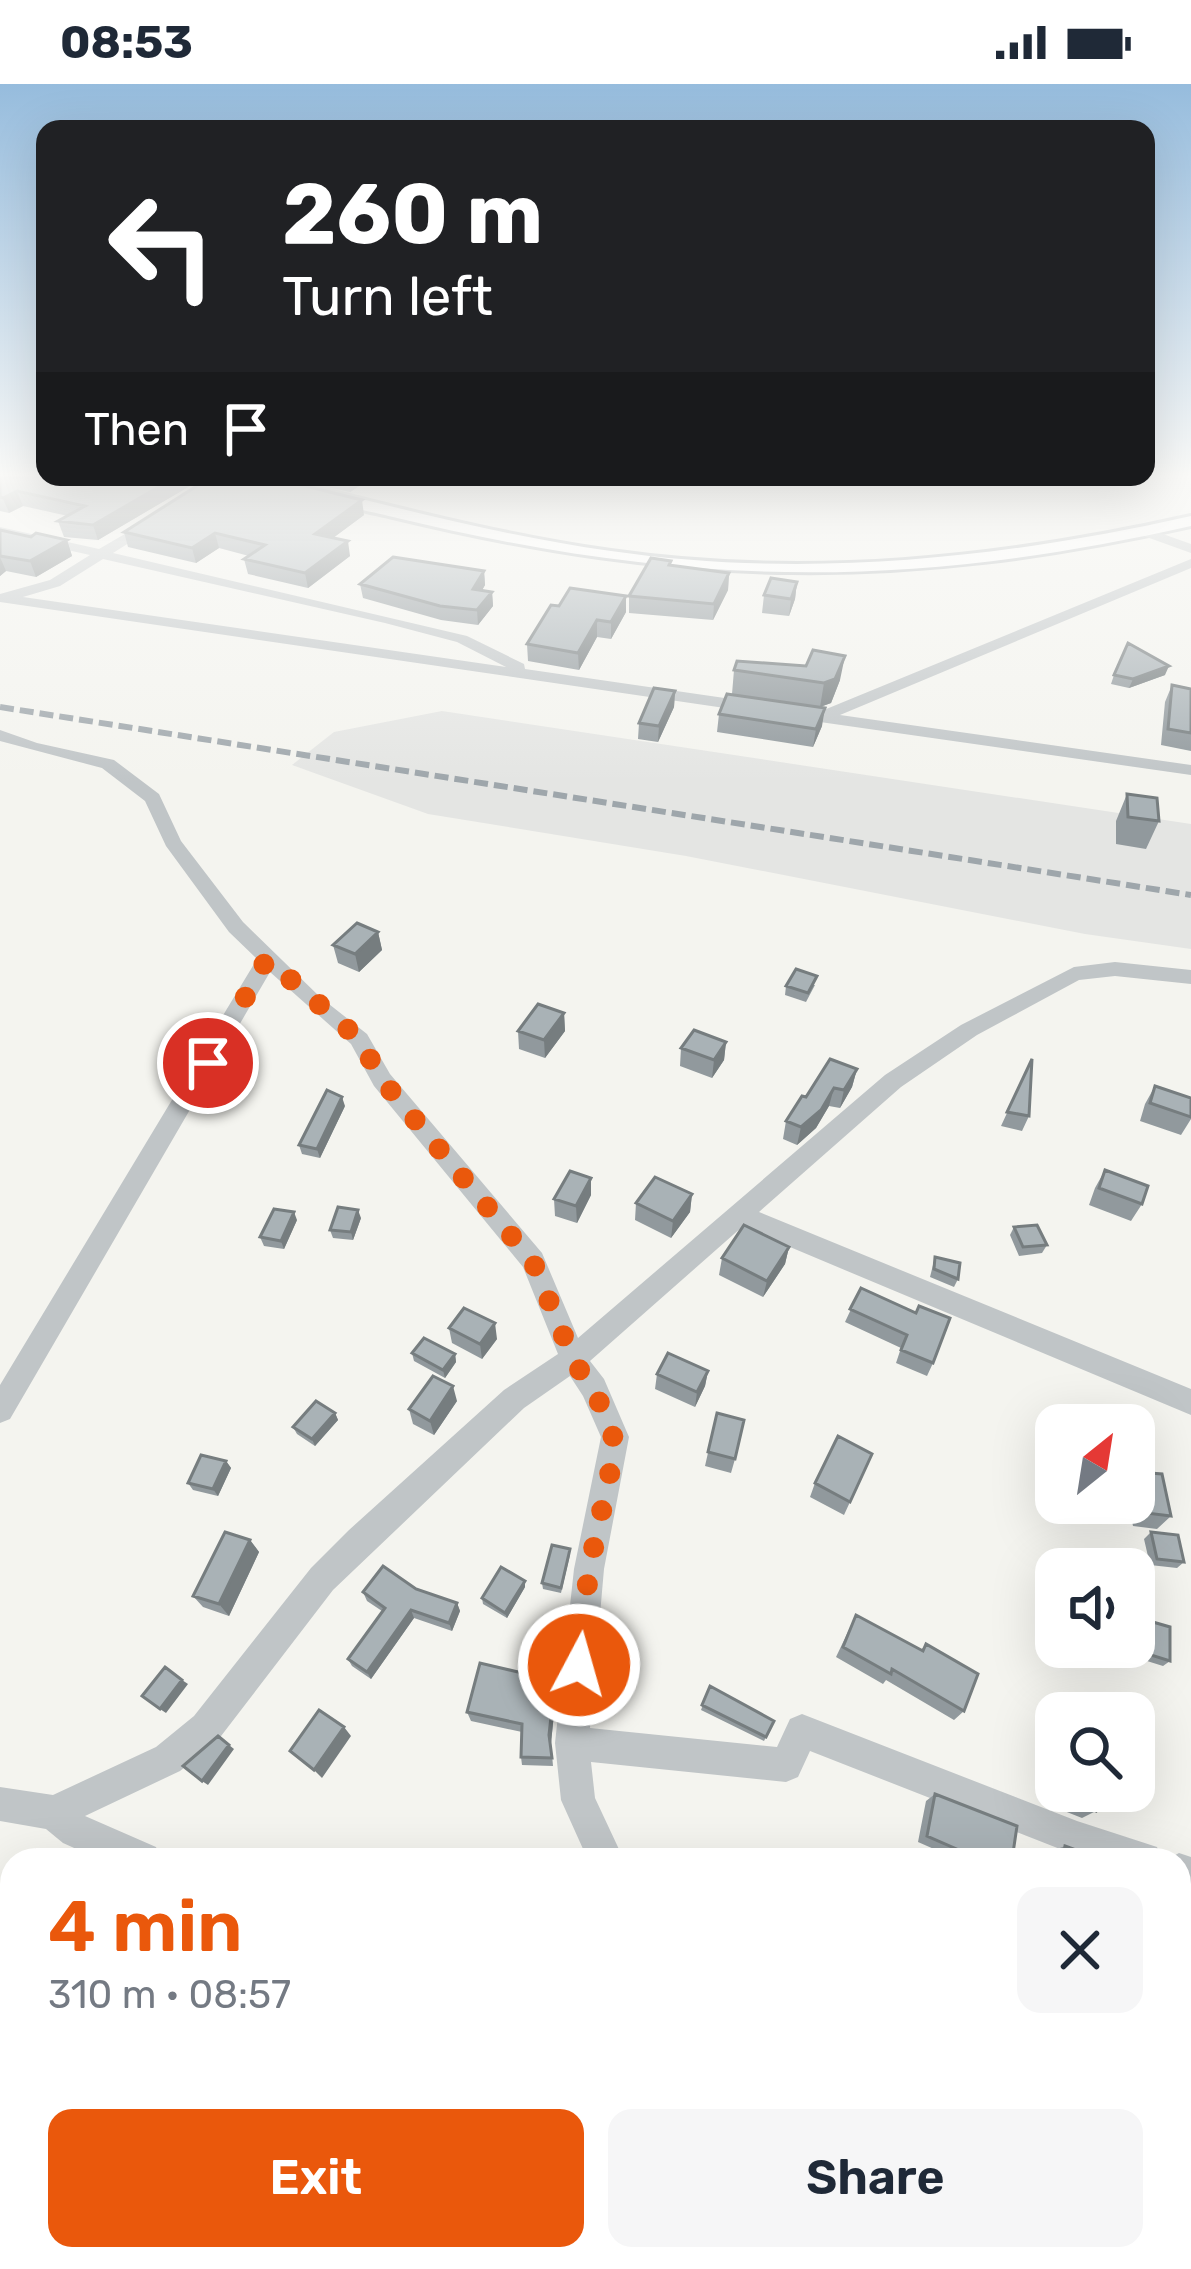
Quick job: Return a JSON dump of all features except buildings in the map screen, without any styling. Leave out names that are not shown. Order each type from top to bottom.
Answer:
[{"type":"street","points":[[1,598],[62,579]]},
{"type":"street","points":[[219,579],[462,638],[537,676]]},
{"type":"street","points":[[822,717],[1153,579]]},
{"type":"street","points":[[51,606],[55,583]]},
{"type":"street","points":[[1,598],[761,708]]},
{"type":"street","points":[[388,619],[397,636],[388,654]]},
{"type":"street","points":[[782,711],[1186,767]]},
{"type":"street","points":[[0,735],[32,747],[92,758],[134,781],[159,805],[172,842],[236,927],[359,1039],[382,1080],[533,1262],[573,1359],[594,1388],[615,1437],[589,1569],[572,1743],[578,1800],[600,1848]]},
{"type":"street","points":[[0,1410],[267,959]]},
{"type":"street","points":[[54,1813],[169,1760],[206,1728],[322,1579],[514,1400],[573,1359],[893,1081],[1050,984],[1074,974],[1115,969],[1191,977]]},
{"type":"street","points":[[742,1216],[1191,1402]]},
{"type":"street","points":[[572,1743],[786,1765],[802,1731],[1106,1848]]},
{"type":"street","points":[[0,1804],[54,1813],[75,1831],[115,1848]]},
{"type":"shaded area","points":[[442,711],[1191,824],[1191,949],[1085,934],[686,856],[428,814],[292,765],[334,732]]},
{"type":"railway","points":[[0,707],[1191,895]]},
{"type":"route","points":[[208,1063],[267,959],[359,1039],[382,1080],[533,1262],[573,1359],[594,1388],[615,1437],[589,1569],[579,1665]]}]
